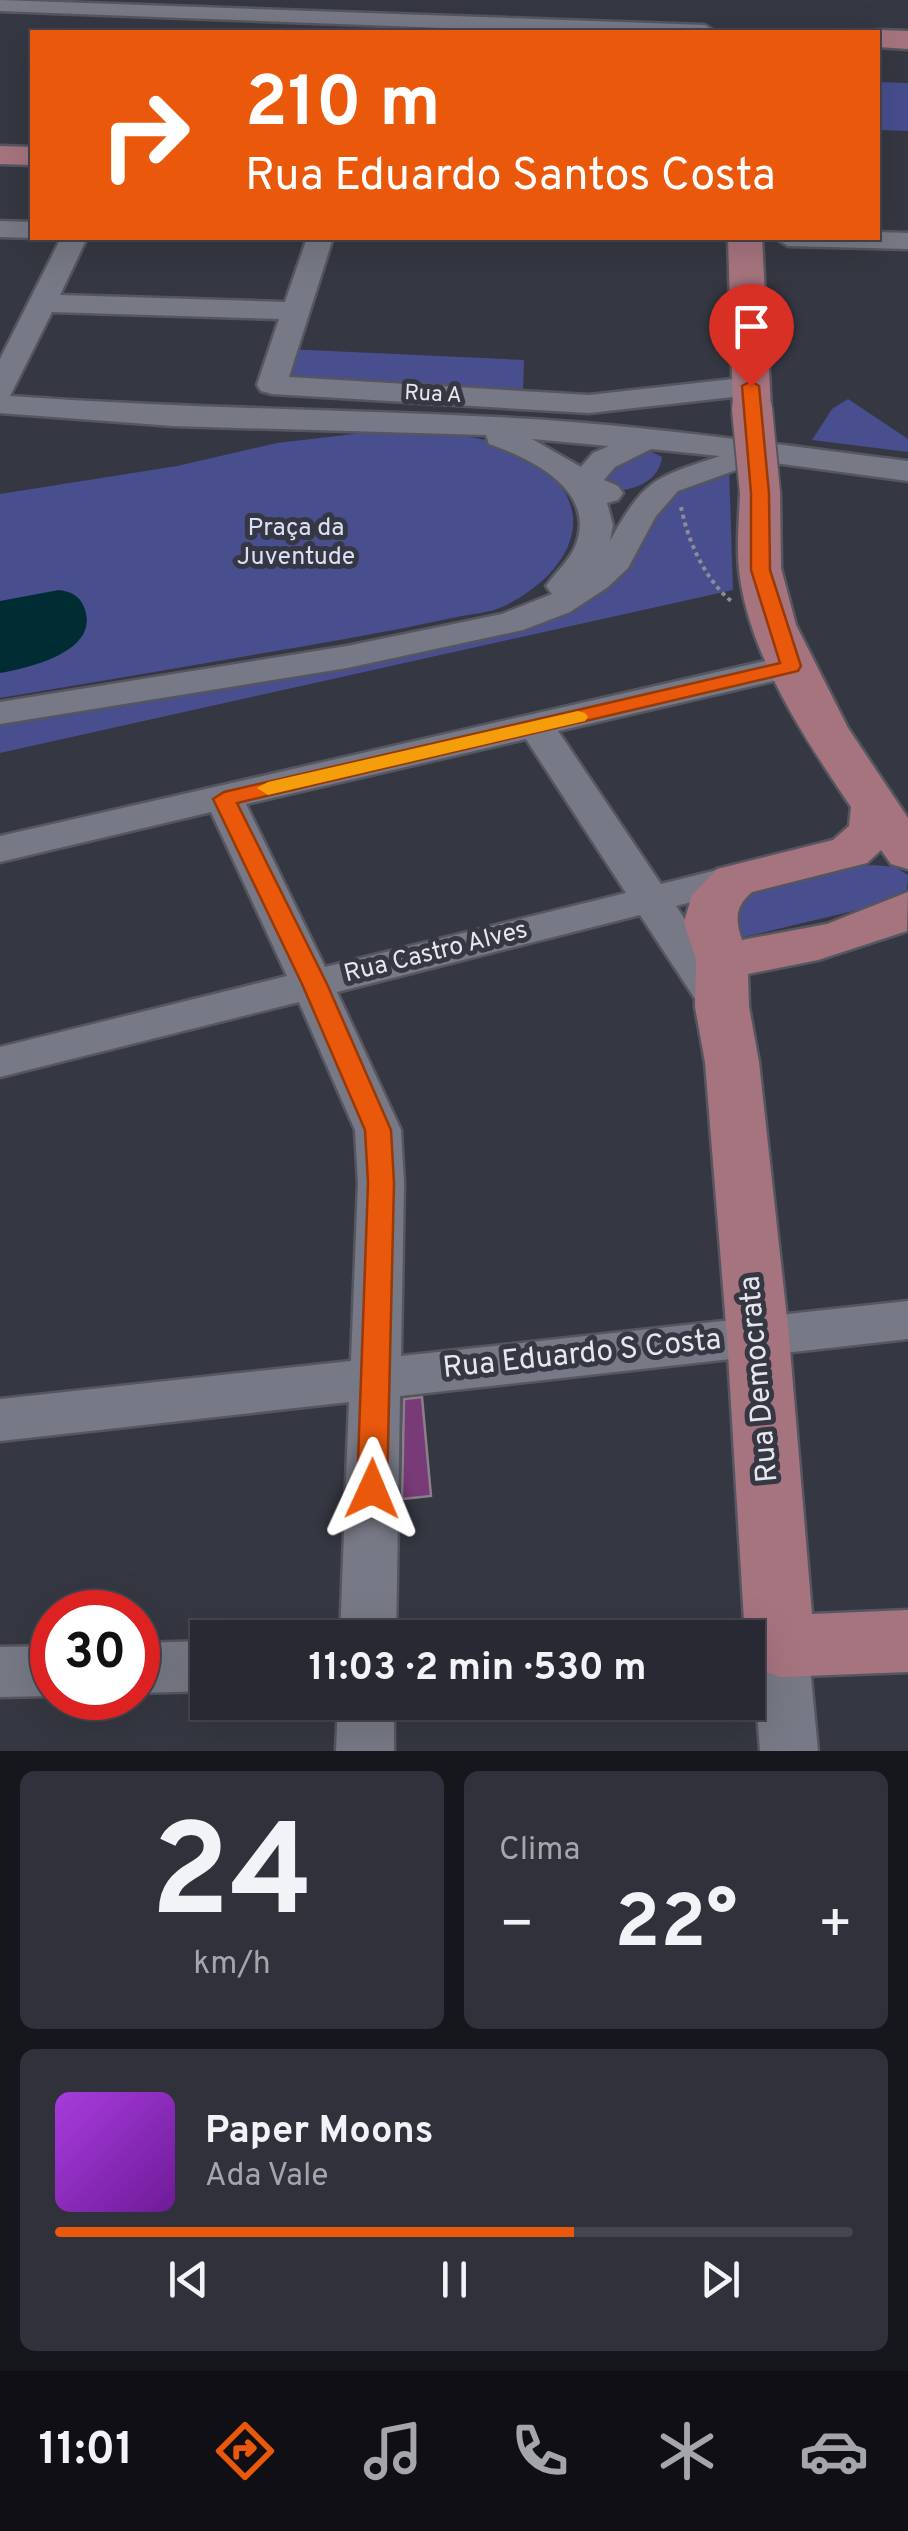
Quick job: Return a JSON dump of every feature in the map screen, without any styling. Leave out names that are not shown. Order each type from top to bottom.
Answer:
[{"type":"main road","points":[[880,40],[908,40]]},
{"type":"main road","points":[[0,155],[30,156]]},
{"type":"main road","points":[[746,240],[751,398],[774,468],[760,570],[784,648],[874,807],[908,853]]},
{"type":"main road","points":[[756,874],[850,852],[873,831],[874,807]]},
{"type":"main road","points":[[810,864],[908,863]]},
{"type":"main road","name":"Rua Democrata","points":[[756,874],[722,887],[710,922],[732,1062],[758,1336],[763,1620]]},
{"type":"main road","points":[[722,984],[752,956],[884,924],[908,909]]},
{"type":"main road","points":[[765,1647],[908,1641]]},
{"type":"street","points":[[444,0],[460,24]]},
{"type":"street","points":[[569,0],[570,28]]},
{"type":"street","points":[[0,4],[72,4],[513,30],[622,30]]},
{"type":"street","points":[[664,30],[713,27]]},
{"type":"street","points":[[0,228],[30,230]]},
{"type":"street","points":[[0,390],[73,240]]},
{"type":"street","name":"Rua A","points":[[319,240],[272,386],[590,404],[751,398]]},
{"type":"street","points":[[814,240],[904,247]]},
{"type":"street","points":[[0,312],[39,308],[295,311]]},
{"type":"street","points":[[0,404],[172,417],[432,424],[650,440],[774,468],[908,471]]},
{"type":"street","points":[[432,424],[519,442],[584,483],[618,496],[774,468],[908,459]]},
{"type":"street","points":[[584,483],[604,460],[650,440]]},
{"type":"street","points":[[0,713],[347,657],[511,623],[558,605],[596,580],[616,561],[642,513],[669,484],[672,454],[650,440]]},
{"type":"street","points":[[511,623],[558,590],[591,551],[596,522],[584,483]]},
{"type":"street","points":[[0,849],[537,728],[784,648]]},
{"type":"street","points":[[537,728],[649,899],[722,984]]},
{"type":"street","points":[[224,799],[314,984],[378,1130],[381,1183],[368,1620]]},
{"type":"street","name":"Rua Castro Alves","points":[[0,1062],[756,874]]},
{"type":"street","name":"Rua Eduardo S Costa","points":[[0,1420],[908,1320]]},
{"type":"street","name":"Rua Democrata","points":[[765,1651],[789,1751]]},
{"type":"street","points":[[160,1667],[190,1667]]},
{"type":"street","points":[[0,1672],[30,1671]]},
{"type":"street","points":[[365,1751],[366,1720]]},
{"type":"path","points":[[669,484],[683,527],[719,592],[784,648]]},
{"type":"green space","points":[[880,82],[908,83],[908,131],[880,130]]},
{"type":"green space","points":[[286,349],[524,360],[523,394],[287,380]]},
{"type":"green space","points":[[848,399],[908,439],[908,452],[812,440],[832,409]]},
{"type":"green space","name":"Praça da Juventude","points":[[362,433],[468,437],[519,451],[541,465],[560,485],[570,504],[573,522],[562,557],[536,586],[491,611],[0,698],[0,494],[177,466],[277,443]]},
{"type":"green space","points":[[640,446],[662,457],[654,475],[627,489],[597,486],[600,465]]},
{"type":"green space","points":[[729,467],[733,590],[0,753],[0,722],[547,616],[662,495]]},
{"type":"green space","points":[[872,865],[895,867],[908,875],[907,890],[870,907],[744,937],[733,936],[738,889],[810,871]]},
{"type":"shaded area","points":[[59,590],[74,595],[82,603],[87,622],[83,635],[60,655],[0,673],[0,601]]},
{"type":"building","points":[[422,1397],[431,1496],[402,1499],[404,1399]]},
{"type":"slow traffic","points":[[268,788],[578,717]]},
{"type":"route","points":[[372,1489],[381,1183],[378,1130],[314,984],[224,799],[791,666],[764,593],[760,570],[760,493],[751,386]]}]
